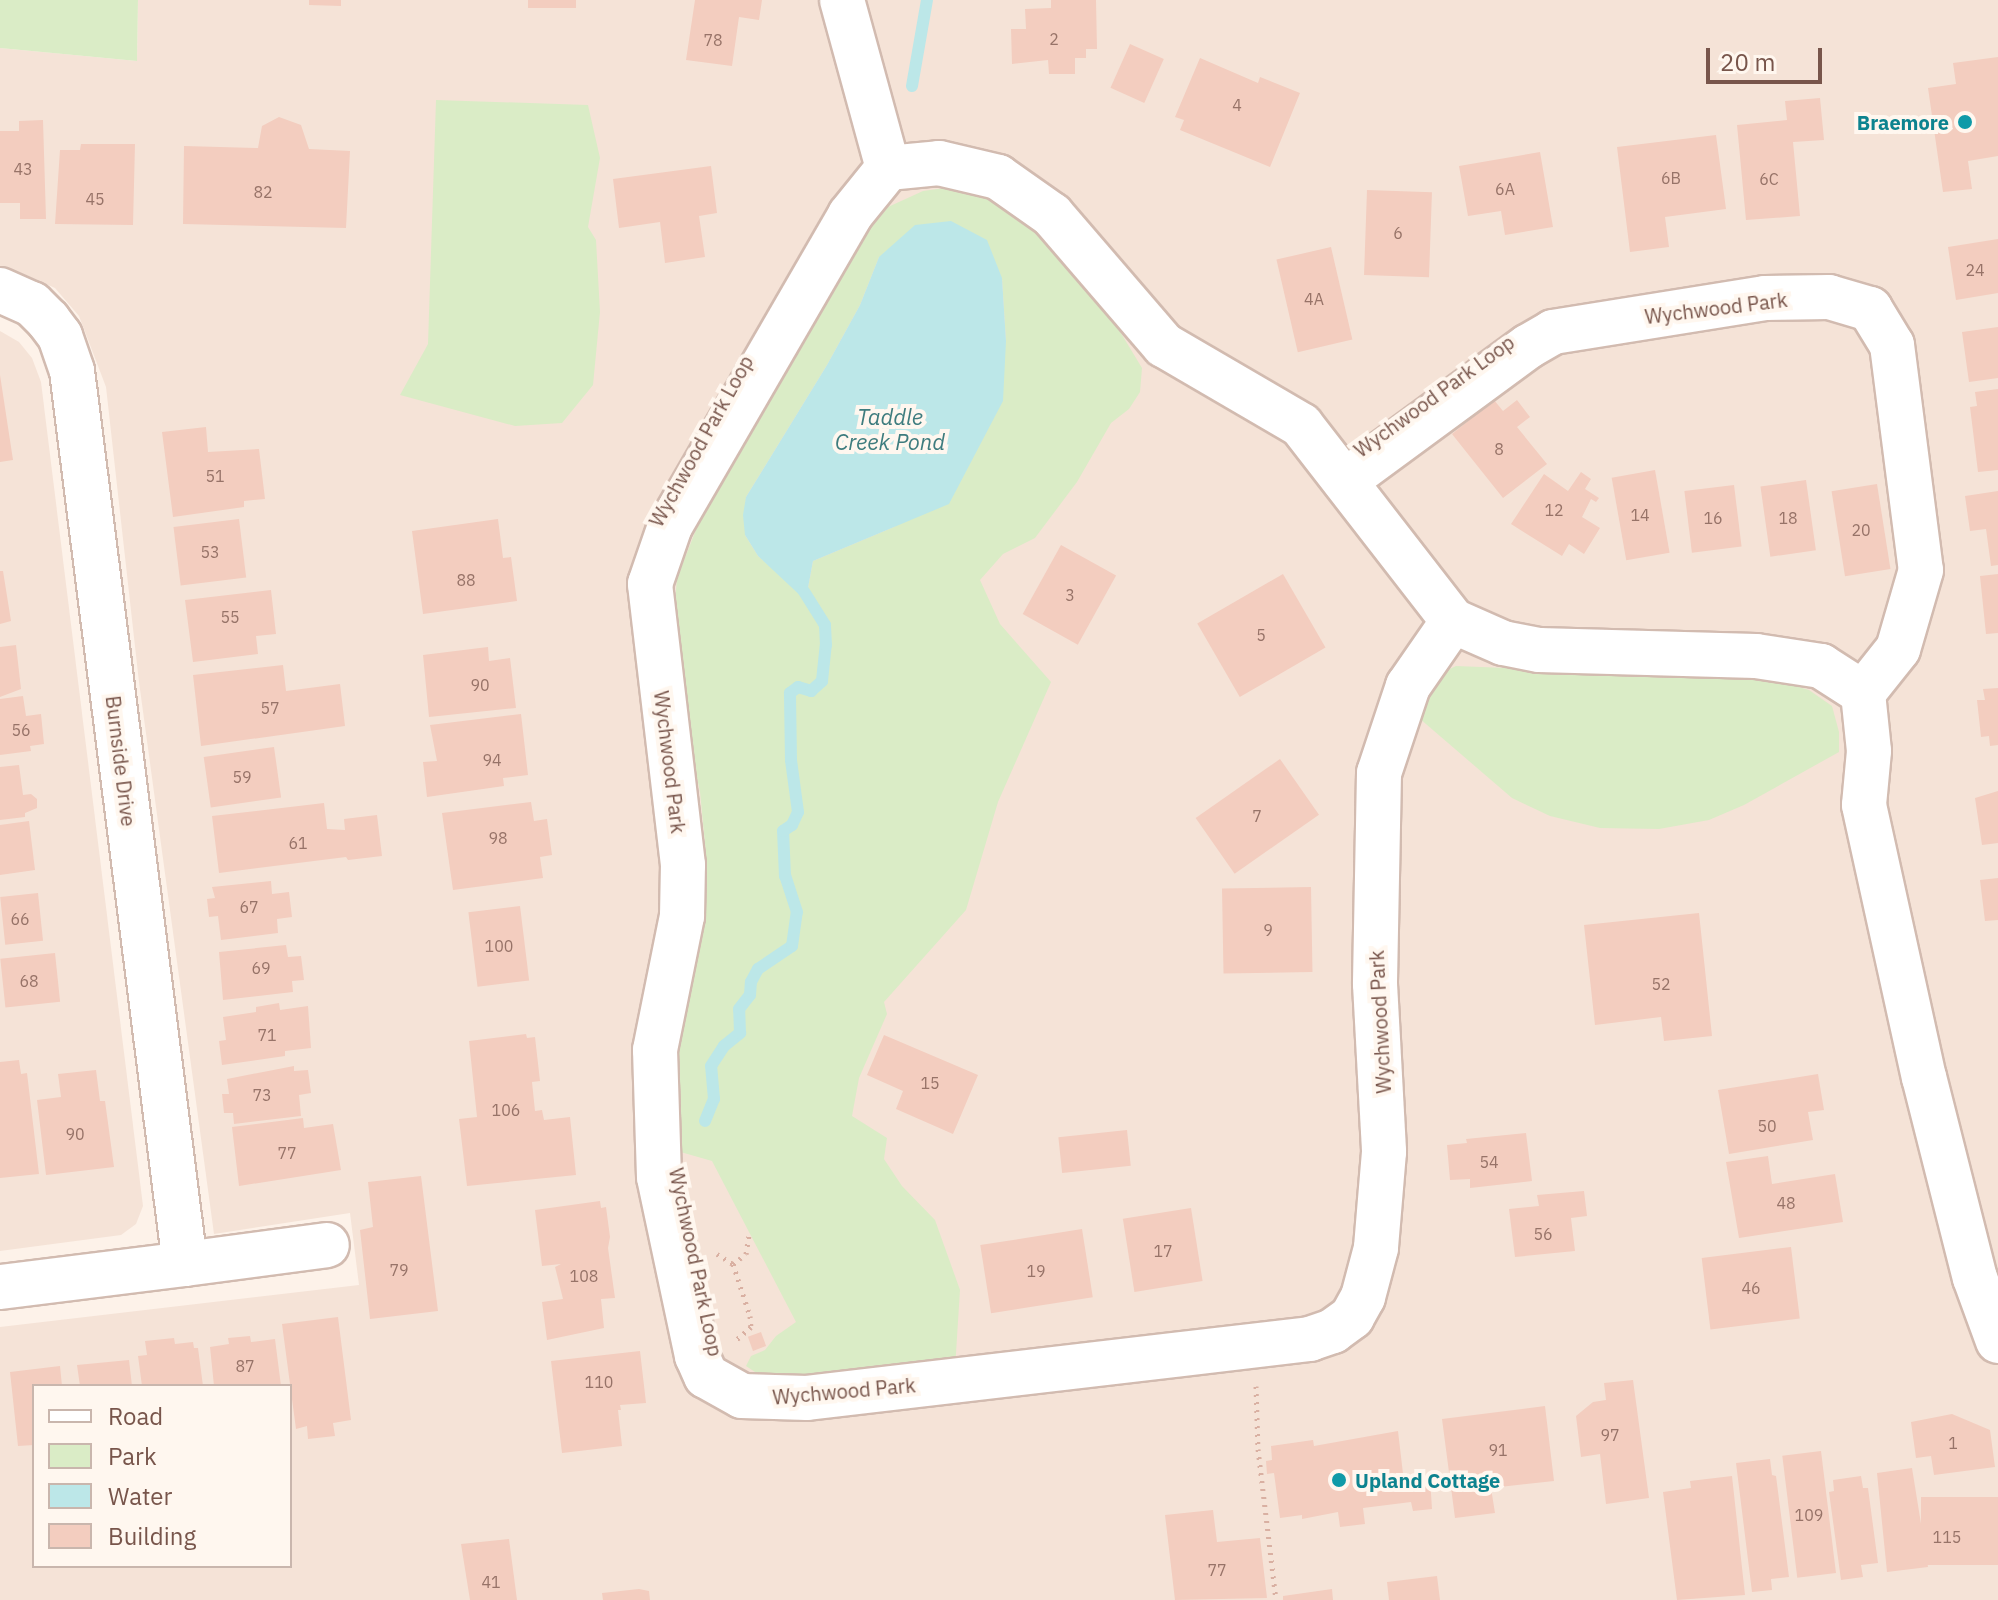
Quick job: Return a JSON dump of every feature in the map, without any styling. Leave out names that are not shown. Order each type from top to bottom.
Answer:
[{"type":"street","points":[[842,0],[888,168],[939,163],[998,177],[1052,215],[1164,345],[1301,425],[1453,621],[1503,643],[1539,650],[1756,656],[1821,666],[1863,693],[1869,751],[1864,805],[1892,941],[1975,1278],[1998,1341]]},
{"type":"street","name":"Wychwood Park","points":[[888,168],[850,215],[740,399],[670,526],[650,584],[683,865],[682,916],[655,1050],[659,1177],[697,1356],[706,1376],[742,1396],[777,1398],[1255,1347],[1310,1339],[1333,1331],[1352,1317],[1363,1297],[1376,1248],[1384,1152],[1375,984],[1379,773],[1408,686],[1453,621]]},
{"type":"street","name":"Burnside Drive","points":[[0,290],[32,304],[48,320],[60,336],[72,371],[185,1264]]},
{"type":"street","name":"Wychwood Park","points":[[1345,481],[1529,346],[1553,332],[1765,298],[1829,297],[1870,309],[1892,345],[1921,570],[1898,649],[1863,693]]},
{"type":"street","points":[[0,1287],[327,1245]]},
{"type":"path","points":[[733,1264],[746,1254],[749,1236]]},
{"type":"path","points":[[1255,1347],[1258,1449],[1276,1600]]},
{"type":"shaded area","points":[[138,0],[1998,0],[1998,1600],[0,1600],[0,1327],[359,1285],[350,1213],[214,1234],[139,682],[106,387],[79,316],[55,288],[19,272],[0,269],[0,48],[137,61]]},
{"type":"shaded area","points":[[0,331],[19,342],[32,358],[41,382],[143,1206],[136,1224],[121,1235],[0,1251]]},
{"type":"green space","points":[[0,0],[138,0],[137,61],[0,48]]},
{"type":"green space","points":[[436,100],[588,105],[600,158],[588,227],[596,240],[600,312],[593,385],[562,423],[515,426],[400,395],[428,344]]},
{"type":"green space","points":[[952,187],[985,193],[1048,240],[1110,315],[1142,368],[1140,392],[1129,409],[1111,423],[1077,482],[1035,538],[1003,554],[980,580],[1000,624],[1051,682],[998,802],[966,910],[884,1002],[887,1014],[859,1078],[852,1116],[887,1138],[884,1159],[902,1186],[935,1220],[960,1290],[955,1369],[764,1378],[746,1366],[751,1356],[765,1350],[776,1336],[796,1322],[712,1161],[677,1151],[677,1037],[703,913],[706,854],[700,792],[678,687],[674,613],[677,578],[701,517],[852,251],[888,207],[923,191]],"holes":[[[879,257],[1002,278],[1006,341],[894,527],[813,561],[808,588],[811,602],[758,556],[745,535],[746,497],[827,365],[860,305]]]},
{"type":"green space","points":[[1456,666],[1768,678],[1809,690],[1832,706],[1839,732],[1839,752],[1744,805],[1709,820],[1659,829],[1600,828],[1550,816],[1512,798],[1412,712],[1429,679]]},
{"type":"water","name":"Taddle Creek Pond","points":[[951,221],[987,240],[1002,278],[1006,341],[1003,401],[949,504],[813,561],[808,588],[812,602],[805,600],[758,556],[745,535],[743,515],[746,497],[827,365],[860,305],[879,257],[915,225]]},
{"type":"building","points":[[309,0],[341,0],[341,6],[309,5]]},
{"type":"building","points":[[528,0],[576,0],[576,8],[528,8]]},
{"type":"building","points":[[695,0],[762,0],[759,20],[739,17],[732,66],[686,60]]},
{"type":"building","points":[[1051,0],[1096,0],[1097,49],[1086,49],[1086,58],[1075,58],[1075,74],[1049,74],[1048,60],[1012,64],[1011,29],[1026,29],[1025,9],[1051,8]]},
{"type":"building","points":[[1130,44],[1164,59],[1144,103],[1110,88]]},
{"type":"building","name":"Braemore","points":[[1998,57],[1998,156],[1968,161],[1972,189],[1943,192],[1928,88],[1956,84],[1953,63]]},
{"type":"building","points":[[1200,58],[1258,83],[1260,77],[1300,93],[1270,167],[1180,130],[1184,120],[1175,117]]},
{"type":"building","points":[[1820,98],[1824,140],[1793,142],[1800,216],[1746,220],[1737,125],[1787,120],[1785,101]]},
{"type":"building","points":[[279,117],[301,125],[309,149],[350,151],[346,228],[183,224],[184,146],[258,148],[262,126]]},
{"type":"building","points":[[43,120],[46,219],[20,219],[20,203],[0,203],[0,131],[19,131],[19,121]]},
{"type":"building","points":[[1716,135],[1726,209],[1665,217],[1669,247],[1630,252],[1617,147]]},
{"type":"building","points":[[81,144],[135,144],[133,225],[55,224],[60,150],[80,150]]},
{"type":"building","points":[[1540,152],[1553,227],[1505,235],[1501,211],[1468,216],[1459,166]]},
{"type":"building","points":[[711,166],[717,213],[699,216],[705,257],[665,263],[660,222],[619,228],[613,179]]},
{"type":"building","points":[[1367,190],[1432,192],[1429,277],[1364,275]]},
{"type":"building","points":[[1998,239],[1998,293],[1956,300],[1948,247]]},
{"type":"building","points":[[1331,247],[1352,340],[1298,352],[1276,260]]},
{"type":"building","points":[[1998,327],[1998,378],[1969,382],[1962,332]]},
{"type":"building","points":[[0,375],[13,460],[0,462]]},
{"type":"building","points":[[1998,389],[1998,470],[1978,472],[1970,407],[1977,406],[1975,392]]},
{"type":"building","points":[[1494,400],[1503,411],[1517,400],[1530,417],[1517,427],[1547,464],[1503,498],[1452,434]]},
{"type":"building","points":[[206,427],[208,452],[259,449],[265,499],[244,501],[244,507],[173,517],[162,432]]},
{"type":"building","points":[[1655,470],[1670,553],[1626,560],[1612,478]]},
{"type":"building","points":[[1581,472],[1591,479],[1585,489],[1599,498],[1596,502],[1591,499],[1582,517],[1600,528],[1584,554],[1569,544],[1562,556],[1511,524],[1544,474],[1568,491]]},
{"type":"building","points":[[1806,480],[1816,550],[1770,557],[1760,486]]},
{"type":"building","points":[[1877,484],[1890,569],[1845,576],[1832,491]]},
{"type":"building","points":[[1734,485],[1742,547],[1692,553],[1684,491]]},
{"type":"building","points":[[1998,491],[1998,565],[1991,566],[1986,529],[1970,531],[1965,496]]},
{"type":"building","points":[[239,519],[246,578],[181,586],[173,527]]},
{"type":"building","points":[[498,519],[503,558],[511,557],[517,601],[423,614],[412,531]]},
{"type":"building","points":[[1061,545],[1116,576],[1078,645],[1023,614]]},
{"type":"building","points":[[0,571],[3,571],[11,621],[0,624]]},
{"type":"building","points":[[1283,574],[1326,648],[1240,697],[1197,624]]},
{"type":"building","points":[[1998,574],[1998,633],[1986,634],[1980,576]]},
{"type":"building","points":[[271,590],[276,634],[256,636],[258,654],[193,662],[185,600]]},
{"type":"building","points":[[16,645],[21,689],[0,697],[0,647]]},
{"type":"building","points":[[488,647],[489,661],[510,658],[516,708],[429,717],[423,655]]},
{"type":"building","points":[[283,665],[286,691],[340,684],[345,726],[201,746],[193,675]]},
{"type":"building","points":[[1998,688],[1998,745],[1990,746],[1989,736],[1981,737],[1977,700],[1985,700],[1983,689]]},
{"type":"building","points":[[23,696],[26,716],[41,714],[44,744],[30,746],[31,751],[0,755],[0,699]]},
{"type":"building","points":[[521,714],[528,775],[503,778],[504,786],[427,797],[423,762],[437,761],[430,725]]},
{"type":"building","points":[[274,747],[281,798],[211,807],[204,757]]},
{"type":"building","points":[[1280,759],[1319,815],[1235,874],[1196,818]]},
{"type":"building","points":[[19,765],[23,795],[31,794],[37,799],[37,808],[25,813],[25,817],[0,820],[0,767]]},
{"type":"building","points":[[1998,791],[1998,843],[1982,845],[1975,798]]},
{"type":"building","points":[[531,802],[534,821],[547,819],[552,855],[540,857],[543,878],[453,890],[442,813]]},
{"type":"building","points":[[324,803],[327,829],[345,830],[344,819],[377,815],[382,856],[348,860],[346,857],[219,873],[212,816]]},
{"type":"building","points":[[29,821],[35,870],[0,875],[0,825]]},
{"type":"building","points":[[1998,878],[1998,920],[1985,921],[1980,880]]},
{"type":"building","points":[[271,881],[272,894],[289,892],[292,917],[277,919],[278,933],[221,940],[218,916],[209,917],[207,899],[215,898],[212,887]]},
{"type":"building","points":[[1311,887],[1312,972],[1223,974],[1222,889]]},
{"type":"building","points":[[38,893],[43,941],[5,945],[0,897]]},
{"type":"building","points":[[520,906],[529,980],[478,987],[468,912]]},
{"type":"building","points":[[1699,913],[1712,1036],[1664,1041],[1661,1017],[1595,1025],[1584,925]]},
{"type":"building","points":[[286,945],[288,957],[301,956],[304,980],[292,981],[293,992],[223,1000],[219,952]]},
{"type":"building","points":[[55,953],[60,1002],[5,1007],[0,959]]},
{"type":"building","points":[[279,1003],[280,1010],[308,1006],[311,1048],[285,1051],[285,1056],[222,1065],[219,1041],[226,1040],[223,1017],[256,1012],[256,1007]]},
{"type":"building","points":[[526,1034],[527,1038],[535,1037],[540,1081],[532,1082],[535,1111],[542,1110],[544,1120],[570,1117],[576,1175],[467,1186],[459,1119],[477,1117],[469,1041]]},
{"type":"building","points":[[884,1035],[978,1075],[953,1134],[896,1109],[903,1091],[867,1075]]},
{"type":"building","points":[[19,1060],[21,1074],[27,1073],[39,1174],[0,1178],[0,1062]]},
{"type":"building","points":[[294,1066],[294,1071],[308,1070],[311,1093],[299,1095],[301,1116],[234,1124],[233,1113],[224,1113],[222,1094],[229,1094],[227,1079]]},
{"type":"building","points":[[96,1070],[100,1101],[105,1101],[114,1167],[46,1175],[37,1100],[61,1097],[58,1074]]},
{"type":"building","points":[[1818,1074],[1824,1110],[1808,1112],[1813,1140],[1729,1154],[1718,1090]]},
{"type":"building","points":[[303,1118],[304,1128],[333,1124],[341,1170],[239,1186],[232,1127]]},
{"type":"building","points":[[1127,1130],[1131,1166],[1062,1173],[1058,1137]]},
{"type":"building","points":[[1526,1133],[1532,1181],[1470,1188],[1470,1179],[1450,1180],[1447,1145],[1467,1143],[1466,1139]]},
{"type":"building","points":[[1768,1156],[1772,1184],[1835,1174],[1843,1222],[1739,1238],[1726,1162]]},
{"type":"building","points":[[421,1176],[438,1311],[370,1319],[360,1230],[373,1227],[368,1182]]},
{"type":"building","points":[[1584,1191],[1587,1216],[1571,1218],[1575,1251],[1515,1257],[1509,1209],[1539,1206],[1537,1195]]},
{"type":"building","points":[[600,1201],[601,1208],[606,1207],[615,1298],[601,1299],[604,1328],[547,1340],[542,1302],[563,1299],[555,1267],[561,1264],[542,1266],[535,1210]]},
{"type":"building","points":[[1191,1208],[1203,1281],[1134,1292],[1123,1219]]},
{"type":"building","points":[[1082,1229],[1093,1297],[991,1313],[980,1245]]},
{"type":"building","points":[[1791,1247],[1800,1318],[1710,1329],[1702,1258]]},
{"type":"building","points":[[338,1317],[351,1420],[333,1423],[335,1436],[308,1439],[307,1426],[296,1429],[282,1324]]},
{"type":"building","points":[[761,1332],[766,1346],[753,1351],[748,1337]]},
{"type":"building","points":[[250,1336],[251,1342],[275,1339],[281,1384],[214,1384],[210,1347],[229,1344],[228,1338]]},
{"type":"building","points":[[174,1338],[175,1344],[193,1342],[194,1348],[198,1348],[203,1384],[142,1384],[138,1356],[147,1355],[145,1341]]},
{"type":"building","points":[[640,1351],[646,1403],[620,1405],[622,1446],[562,1453],[551,1361]]},
{"type":"building","points":[[129,1360],[132,1384],[80,1384],[77,1365]]},
{"type":"building","points":[[60,1366],[62,1384],[32,1384],[32,1445],[18,1446],[10,1372]]},
{"type":"building","points":[[1633,1380],[1649,1498],[1606,1504],[1600,1454],[1581,1457],[1576,1416],[1593,1402],[1606,1400],[1604,1383]]},
{"type":"building","points":[[1545,1406],[1554,1481],[1491,1488],[1495,1513],[1455,1518],[1442,1419]]},
{"type":"building","points":[[1952,1414],[1990,1430],[1995,1467],[1934,1475],[1931,1456],[1916,1458],[1911,1422]]},
{"type":"building","name":"Upland Cottage","points":[[1398,1431],[1404,1482],[1430,1478],[1432,1509],[1413,1511],[1411,1502],[1363,1508],[1365,1524],[1340,1527],[1338,1512],[1302,1519],[1302,1515],[1280,1518],[1274,1473],[1267,1474],[1266,1461],[1272,1460],[1271,1446],[1313,1440],[1314,1446]]},
{"type":"building","points":[[1821,1451],[1836,1573],[1797,1578],[1782,1456]]},
{"type":"building","points":[[1770,1459],[1772,1475],[1776,1476],[1789,1577],[1771,1579],[1772,1590],[1752,1592],[1736,1463]]},
{"type":"building","points":[[1912,1468],[1928,1567],[1887,1572],[1877,1473]]},
{"type":"building","points":[[1732,1476],[1745,1595],[1677,1600],[1663,1492],[1691,1488],[1690,1481]]},
{"type":"building","points":[[1861,1476],[1863,1488],[1868,1488],[1878,1563],[1861,1565],[1863,1577],[1841,1580],[1829,1492],[1834,1491],[1833,1480]]},
{"type":"building","points":[[1921,1497],[1998,1497],[1998,1565],[1921,1565]]},
{"type":"building","points":[[1213,1510],[1217,1542],[1260,1538],[1267,1598],[1175,1600],[1165,1515]]},
{"type":"building","points":[[509,1539],[517,1600],[470,1600],[461,1544]]},
{"type":"building","points":[[1437,1576],[1440,1600],[1389,1600],[1387,1582]]},
{"type":"building","points":[[639,1589],[649,1591],[650,1600],[603,1600],[602,1593]]},
{"type":"building","points":[[1332,1589],[1333,1600],[1283,1600],[1283,1596]]},
{"type":"waterway","points":[[912,86],[927,0]]},
{"type":"waterway","points":[[705,1121],[714,1099],[711,1066],[724,1046],[740,1033],[739,1009],[750,995],[751,982],[758,969],[792,946],[797,912],[785,876],[783,831],[792,825],[798,812],[791,760],[790,693],[798,687],[811,691],[822,681],[826,645],[825,625],[804,591]]},
{"type":"place","name":"Braemore","points":[[1965,122]]},
{"type":"place","name":"Upland Cottage","points":[[1339,1480]]}]
